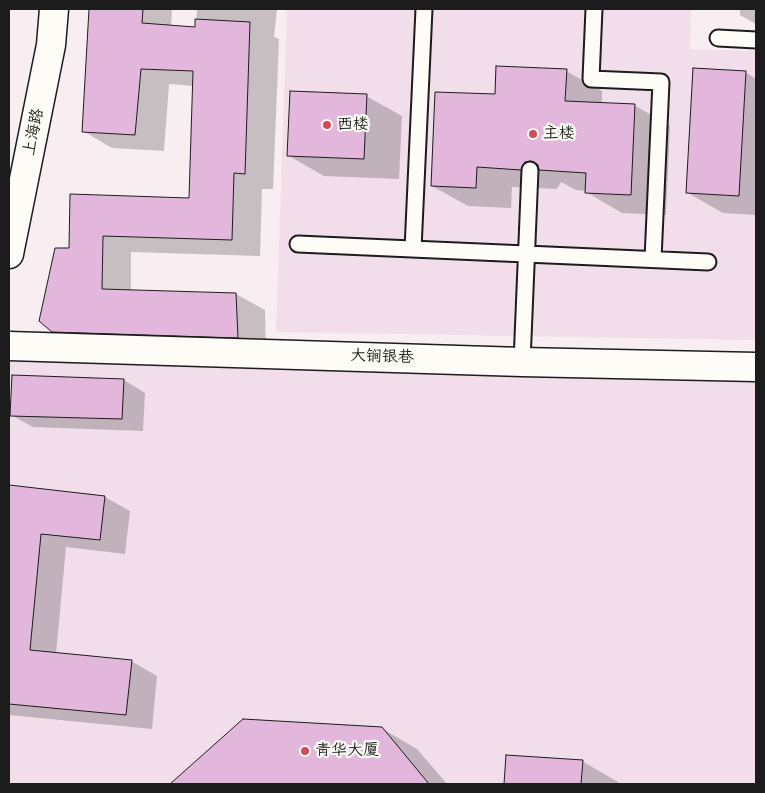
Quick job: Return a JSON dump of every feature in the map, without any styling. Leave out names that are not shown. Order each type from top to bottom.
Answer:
[{"type":"street","name":"上海路","points":[[9,254],[51,45],[54,9]]},
{"type":"street","name":"大锏银巷","points":[[9,346],[522,362],[756,367]]},
{"type":"lane","points":[[413,249],[424,9]]},
{"type":"lane","points":[[594,9],[591,79],[661,82],[653,260]]},
{"type":"lane","points":[[718,38],[756,40]]},
{"type":"lane","points":[[522,362],[530,170]]},
{"type":"lane","points":[[298,244],[708,262]]},
{"type":"shaded area","points":[[287,9],[691,9],[690,49],[756,51],[756,340],[276,332]]},
{"type":"shaded area","points":[[9,345],[756,365],[756,784],[9,784]]},
{"type":"building","points":[[89,9],[143,9],[142,23],[195,27],[195,19],[250,22],[245,174],[234,173],[232,240],[103,236],[102,289],[236,293],[238,338],[52,332],[39,321],[55,248],[69,248],[70,194],[189,198],[193,71],[141,69],[135,135],[82,132]]},
{"type":"building","name":"主楼","points":[[496,66],[567,69],[565,101],[635,104],[631,195],[585,193],[586,173],[539,170],[538,165],[531,161],[525,162],[521,170],[477,167],[476,188],[431,186],[435,92],[495,94]]},
{"type":"building","points":[[693,68],[746,71],[739,196],[686,193]]},
{"type":"building","name":"西楼","points":[[290,91],[367,94],[364,159],[287,156]]},
{"type":"building","points":[[12,375],[124,379],[122,419],[10,416]]},
{"type":"building","points":[[9,485],[105,496],[100,540],[41,534],[30,650],[132,660],[126,715],[9,704]]},
{"type":"building","name":"青华大厦","points":[[243,719],[382,727],[429,784],[170,784]]},
{"type":"building","points":[[506,755],[583,760],[581,784],[504,784]]},
{"type":"place","name":"西楼","points":[[327,125]]},
{"type":"place","name":"主楼","points":[[533,134]]},
{"type":"place","name":"青华大厦","points":[[305,751]]}]
